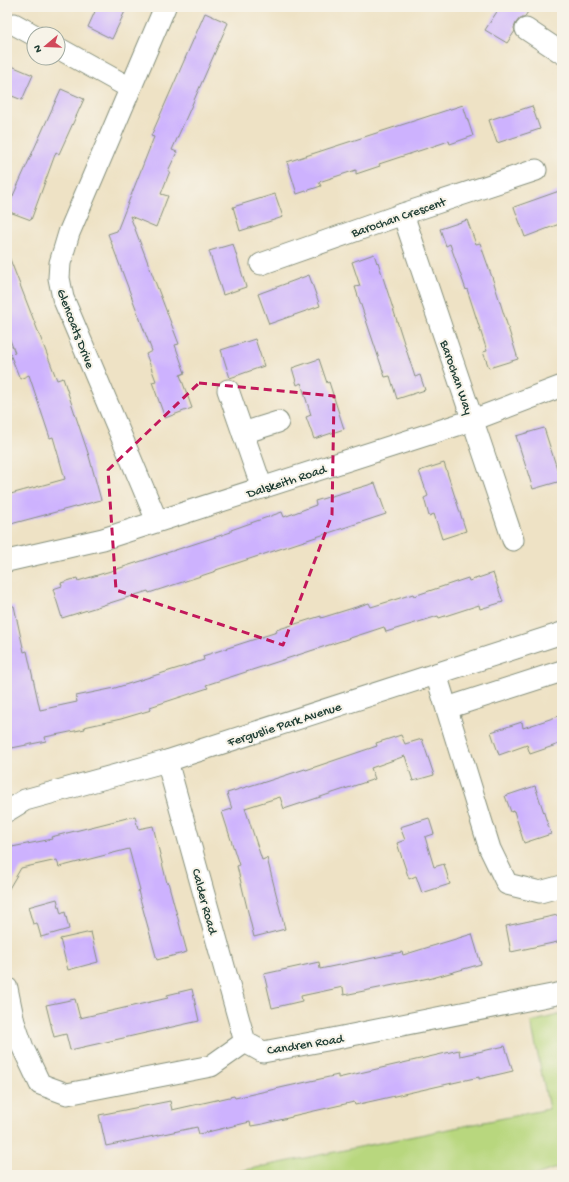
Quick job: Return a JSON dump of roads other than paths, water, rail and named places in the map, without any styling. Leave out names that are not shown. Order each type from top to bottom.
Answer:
[{"type":"street","name":"Glencoats Drive","points":[[157,522],[63,298],[59,278],[60,264],[69,233],[165,7]]},
{"type":"street","points":[[14,24],[26,31]]},
{"type":"street","points":[[526,29],[559,44]]},
{"type":"street","points":[[66,52],[130,88]]},
{"type":"street","name":"Barochan Crescent","points":[[261,264],[403,214],[536,170]]},
{"type":"street","name":"Barochan Way","points":[[403,214],[513,540]]},
{"type":"street","name":"Dalskeith Road","points":[[7,561],[102,539],[157,522],[473,420],[562,386]]},
{"type":"street","points":[[228,390],[262,488]]},
{"type":"street","points":[[243,433],[278,422]]},
{"type":"street","name":"Ferguslie Park Avenue","points":[[7,811],[25,800],[167,761],[562,633]]},
{"type":"street","points":[[447,708],[562,670]]},
{"type":"street","points":[[436,674],[490,849],[507,884],[540,892],[562,886]]},
{"type":"street","name":"Calder Road","points":[[167,761],[244,1042]]},
{"type":"street","points":[[7,988],[14,1022],[23,1048],[40,1084],[67,1094],[211,1066],[244,1042]]},
{"type":"street","name":"Candren Road","points":[[244,1042],[263,1052],[562,993]]}]
